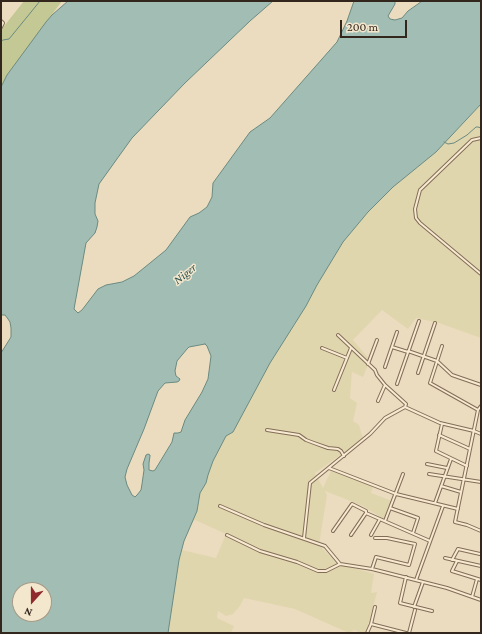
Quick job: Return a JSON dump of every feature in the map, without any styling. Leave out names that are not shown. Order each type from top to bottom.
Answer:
[{"type":"street","points":[[1,21],[3,23],[1,27]]},
{"type":"street","points":[[481,138],[472,140],[420,190],[415,209],[416,218],[420,223],[481,274]]},
{"type":"street","points":[[397,384],[419,321]]},
{"type":"street","points":[[418,372],[435,323]]},
{"type":"street","points":[[385,367],[397,332]]},
{"type":"street","points":[[338,335],[375,370],[385,385],[406,404],[405,407]]},
{"type":"street","points":[[368,364],[377,340]]},
{"type":"street","points":[[442,346],[430,383],[478,410]]},
{"type":"street","points":[[392,347],[437,361],[452,375],[481,385]]},
{"type":"street","points":[[322,348],[347,358]]},
{"type":"street","points":[[334,390],[351,348]]},
{"type":"street","points":[[378,401],[385,385]]},
{"type":"street","points":[[481,406],[478,410],[455,522],[481,530]]},
{"type":"street","points":[[405,407],[442,424],[481,434]]},
{"type":"street","points":[[304,538],[310,483],[370,434],[385,418],[405,407]]},
{"type":"street","points":[[442,424],[436,452],[467,466]]},
{"type":"street","points":[[267,430],[298,435],[306,440],[328,448],[338,449],[344,456]]},
{"type":"street","points":[[439,435],[470,449]]},
{"type":"street","points":[[435,503],[451,459]]},
{"type":"street","points":[[427,464],[448,468]]},
{"type":"street","points":[[329,468],[396,494],[458,509]]},
{"type":"street","points":[[385,521],[403,474]]},
{"type":"street","points":[[429,474],[481,482]]},
{"type":"street","points":[[441,486],[461,493]]},
{"type":"street","points":[[333,531],[352,504],[366,512],[430,541]]},
{"type":"street","points":[[416,580],[443,505]]},
{"type":"street","points":[[220,506],[264,525],[325,546],[340,564]]},
{"type":"street","points":[[390,508],[418,518],[413,534]]},
{"type":"street","points":[[351,535],[366,512]]},
{"type":"street","points":[[371,535],[381,519]]},
{"type":"street","points":[[227,535],[260,551],[297,562],[318,571],[326,571],[340,564],[372,569],[447,588],[481,600]]},
{"type":"street","points":[[372,569],[376,557],[409,565],[415,544],[387,538],[375,538]]},
{"type":"street","points":[[452,560],[458,549],[480,554]]},
{"type":"street","points":[[445,558],[481,566]]},
{"type":"street","points":[[457,561],[452,571],[481,580]]},
{"type":"street","points":[[406,577],[400,603],[432,611]]},
{"type":"street","points":[[472,597],[477,579]]},
{"type":"street","points":[[414,606],[423,582]]},
{"type":"street","points":[[367,633],[376,606]]},
{"type":"street","points":[[370,624],[407,633],[415,610]]},
{"type":"shaded area","points":[[481,104],[481,338],[439,323],[416,318],[408,329],[382,310],[353,340],[370,360],[363,377],[352,372],[350,398],[357,403],[353,421],[359,425],[363,439],[315,473],[323,488],[331,471],[373,486],[371,493],[392,501],[385,520],[363,506],[325,491],[327,495],[319,545],[337,563],[374,574],[371,593],[377,592],[366,633],[354,630],[349,633],[295,609],[244,598],[240,606],[233,614],[226,616],[218,611],[217,618],[234,626],[231,633],[168,633],[179,560],[182,550],[216,558],[226,534],[195,520],[192,523],[197,511],[200,493],[206,483],[213,461],[226,436],[233,432],[270,363],[306,306],[343,242],[368,212],[393,187],[436,152]]},
{"type":"green space","points":[[24,1],[62,1],[7,75],[1,87],[1,30]]},
{"type":"water","name":"Niger","points":[[68,1],[273,1],[185,83],[132,138],[99,184],[95,203],[95,214],[98,221],[95,233],[86,243],[74,309],[78,313],[98,289],[106,285],[122,282],[134,276],[166,250],[190,217],[207,207],[212,197],[213,183],[250,132],[270,118],[337,42],[354,1],[395,1],[395,4],[388,16],[390,19],[395,20],[402,18],[408,11],[422,1],[481,1],[481,104],[436,152],[393,187],[368,212],[343,242],[306,306],[270,363],[233,432],[226,436],[213,461],[206,483],[200,493],[197,511],[184,541],[179,560],[168,633],[1,633],[1,353],[11,337],[11,328],[10,322],[5,315],[1,315],[1,87],[7,75],[46,22]],"holes":[[[205,344],[211,356],[208,379],[202,392],[185,420],[181,432],[174,433],[172,442],[155,470],[149,470],[150,455],[146,455],[143,464],[144,470],[141,490],[135,497],[132,495],[125,477],[158,391],[165,383],[179,381],[180,379],[176,376],[175,371],[177,361],[189,347]]]},
{"type":"waterway","points":[[1,41],[9,39],[40,1]]},
{"type":"waterway","points":[[444,142],[448,144],[454,143],[476,127],[481,128]]}]
